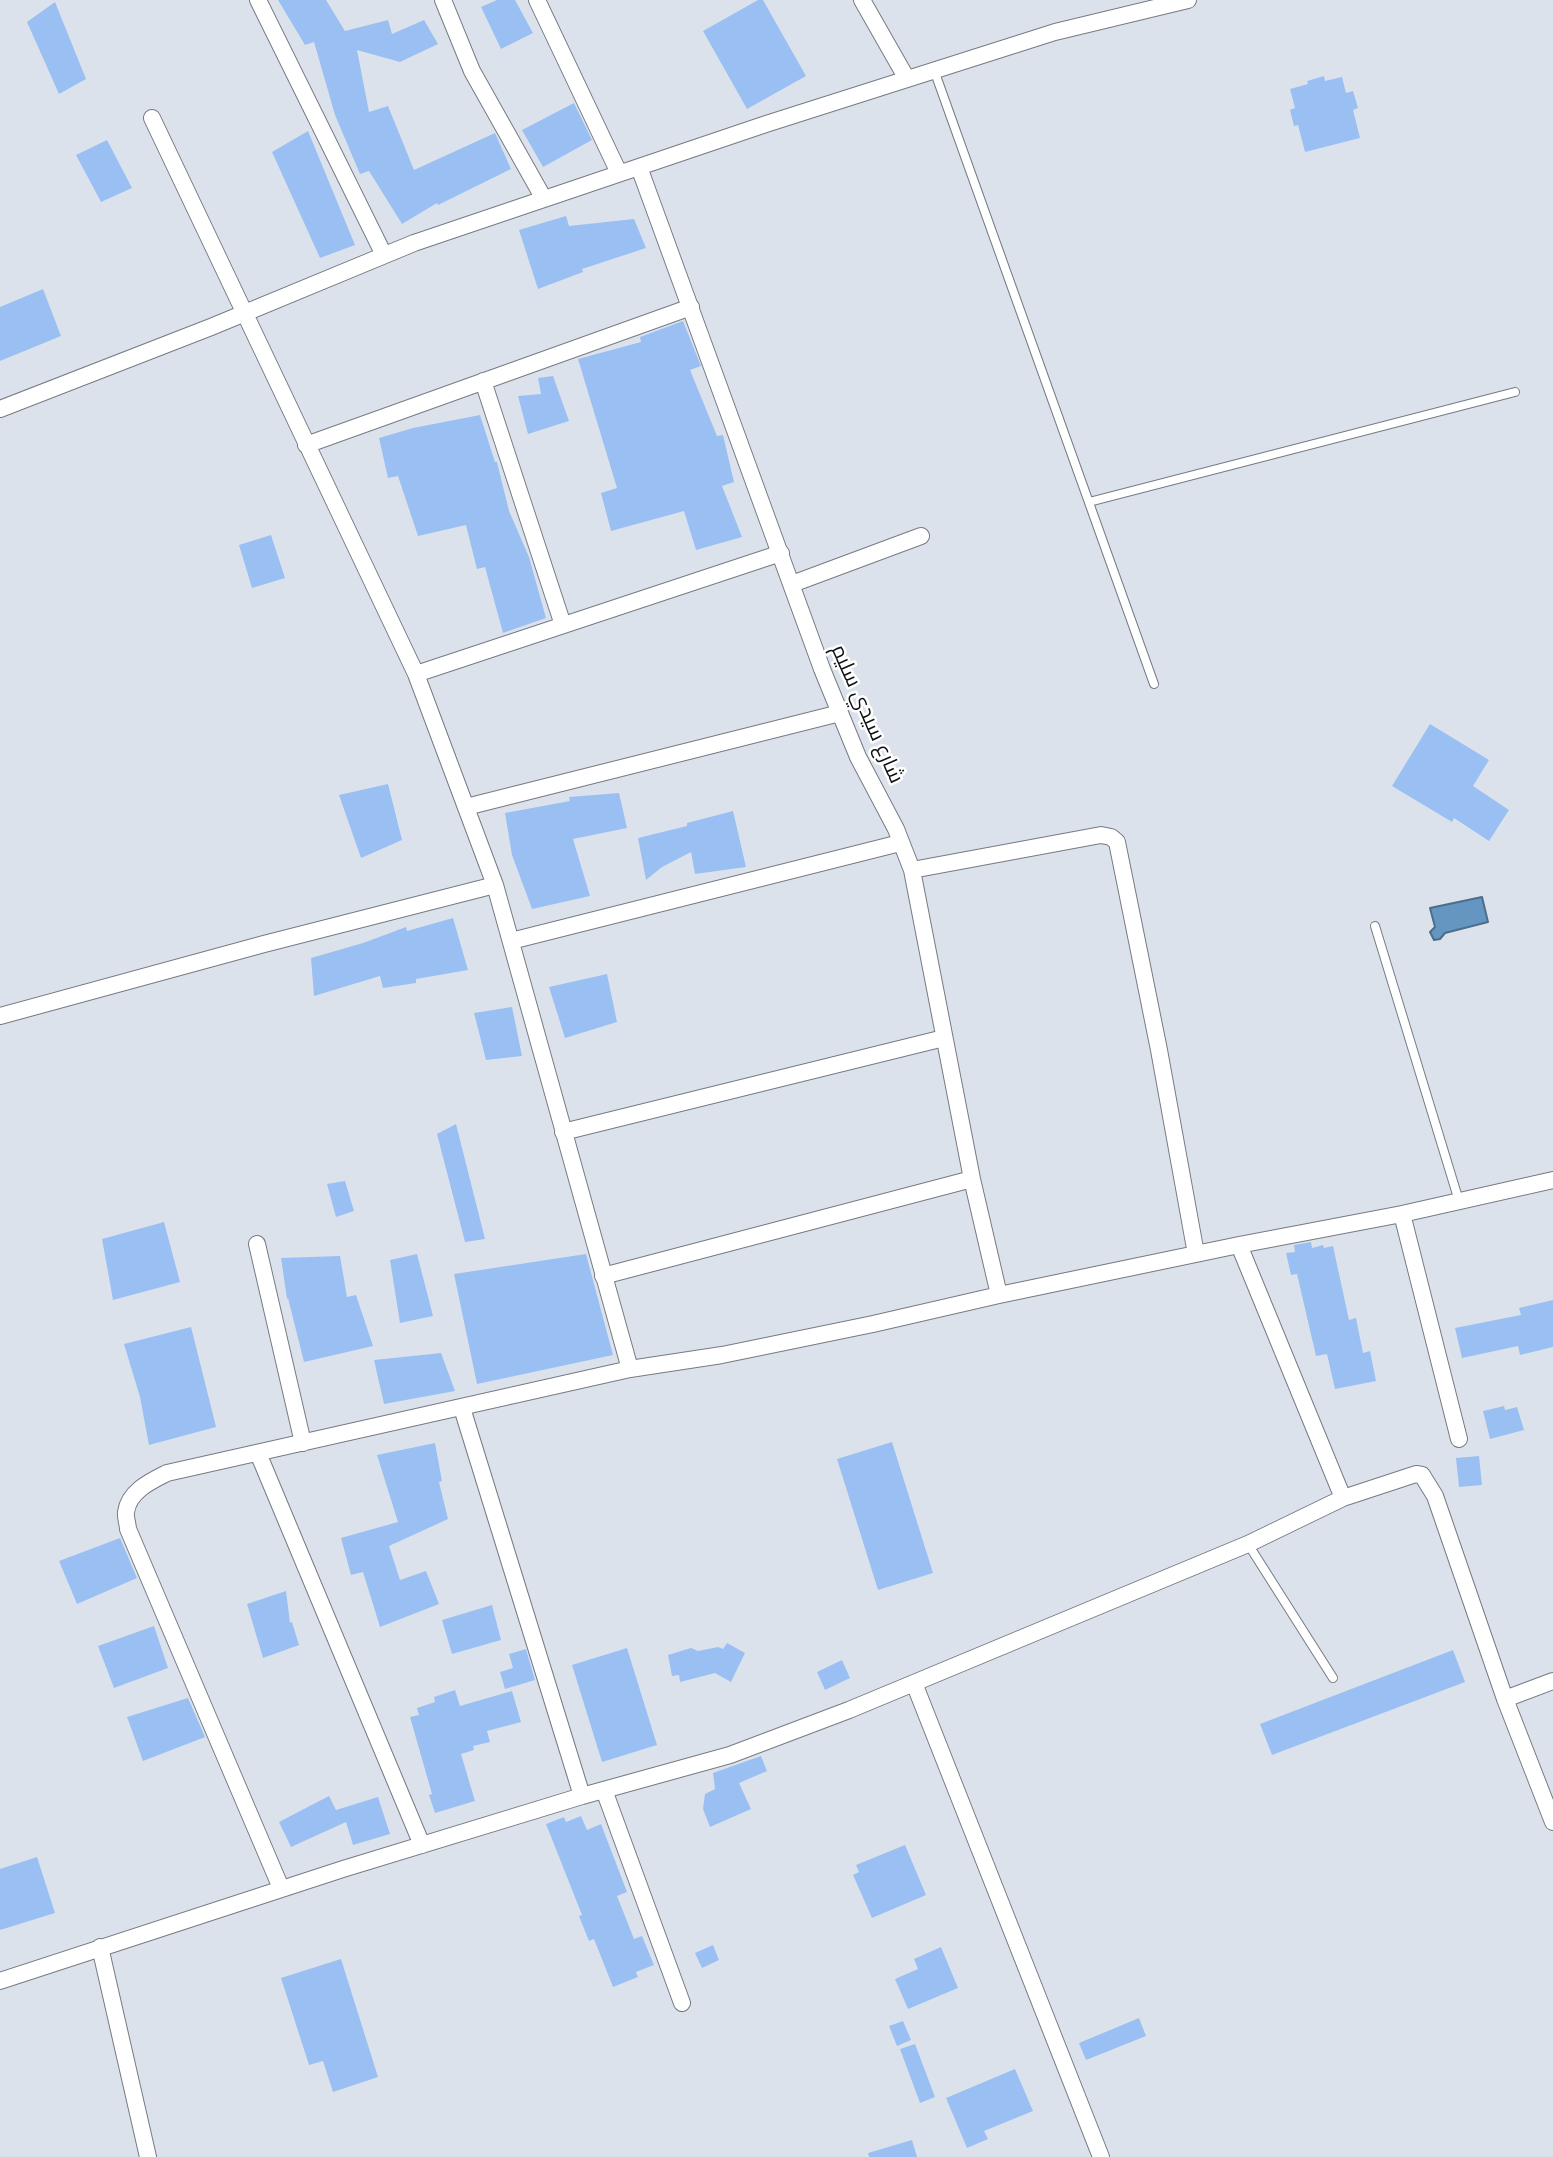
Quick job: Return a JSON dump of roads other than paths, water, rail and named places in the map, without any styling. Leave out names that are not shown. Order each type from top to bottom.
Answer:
[{"type":"street","points":[[258,0],[384,255]]},
{"type":"street","points":[[443,0],[472,71],[544,199]]},
{"type":"street","points":[[537,0],[619,173]]},
{"type":"street","points":[[862,0],[907,79]]},
{"type":"street","points":[[0,409],[244,314],[414,243],[619,173],[1055,32],[1167,2],[1188,0]]},
{"type":"street","points":[[152,118],[416,674],[495,885],[630,1369]]},
{"type":"street","name":"شارع سيدي سليم","points":[[639,167],[840,713],[912,870],[972,1179],[999,1295]]},
{"type":"street","points":[[306,445],[691,307]]},
{"type":"street","points":[[483,382],[563,625]]},
{"type":"street","points":[[792,584],[922,536]]},
{"type":"street","points":[[416,674],[780,553]]},
{"type":"street","points":[[466,807],[840,713]]},
{"type":"street","points":[[912,870],[1101,835],[1111,837],[1117,842],[1157,1036],[1196,1254]]},
{"type":"street","points":[[511,941],[900,843]]},
{"type":"street","points":[[0,1016],[495,885]]},
{"type":"street","points":[[563,1132],[944,1038]]},
{"type":"street","points":[[603,1276],[972,1179]]},
{"type":"street","points":[[281,1888],[128,1529],[126,1511],[133,1497],[145,1484],[167,1473],[630,1369],[722,1355],[1239,1245],[1402,1214],[1553,1180]]},
{"type":"street","points":[[1402,1214],[1459,1438]]},
{"type":"street","points":[[257,1244],[303,1443]]},
{"type":"street","points":[[1239,1245],[1343,1498]]},
{"type":"street","points":[[463,1408],[582,1797]]},
{"type":"street","points":[[258,1453],[422,1845]]},
{"type":"street","points":[[0,1981],[281,1888],[604,1790],[730,1755],[849,1710],[1248,1544],[1343,1498],[1416,1474],[1422,1475],[1436,1496],[1505,1699],[1553,1822]]},
{"type":"street","points":[[1505,1699],[1553,1681]]},
{"type":"street","points":[[914,1683],[1101,2157]]},
{"type":"street","points":[[604,1790],[682,2003]]},
{"type":"street","points":[[100,1947],[148,2157]]},
{"type":"lane","points":[[934,71],[1154,684]]},
{"type":"lane","points":[[1089,502],[1515,392]]},
{"type":"lane","points":[[1376,926],[1459,1201]]},
{"type":"lane","points":[[1248,1544],[1333,1678]]},
{"type":"water","points":[[1482,897],[1488,922],[1445,933],[1440,939],[1434,940],[1430,932],[1435,927],[1430,908]]}]
